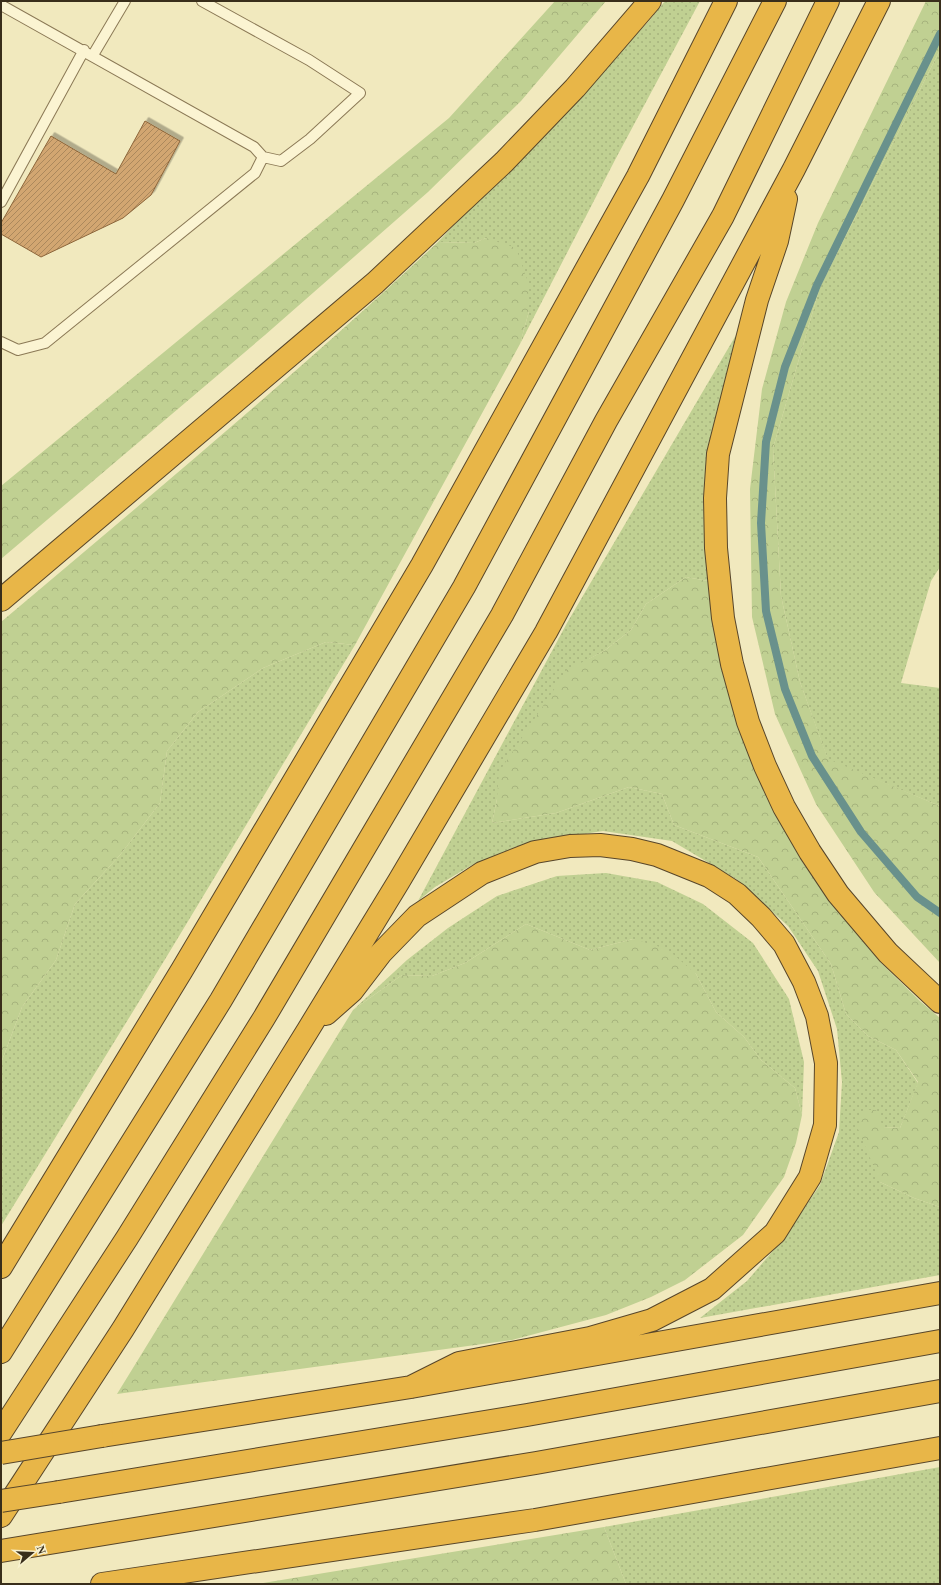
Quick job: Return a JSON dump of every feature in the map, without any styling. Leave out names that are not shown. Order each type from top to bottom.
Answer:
[{"type":"highway","points":[[1,600],[375,283],[504,162],[575,88],[650,1]]},
{"type":"highway","points":[[1,1267],[182,970],[422,565],[638,176],[726,1]]},
{"type":"highway","points":[[1,1352],[221,1000],[464,587],[673,200],[775,1]]},
{"type":"highway","points":[[1,1432],[123,1244],[264,1018],[502,615],[606,421],[723,216],[828,1]]},
{"type":"highway","points":[[1,1516],[123,1329],[308,1030],[546,632],[794,169],[879,1]]},
{"type":"highway","points":[[794,169],[777,241],[757,300],[718,454],[715,498],[716,548],[725,626],[732,664],[748,722],[784,808],[810,852],[838,894],[888,953],[940,1002]]},
{"type":"highway","points":[[308,1030],[352,991],[381,953],[417,916],[482,873],[535,852],[570,846],[600,845],[632,849],[657,855],[709,876],[737,894],[761,917],[784,944],[804,982],[817,1016],[826,1064],[826,1125],[810,1177],[775,1233],[712,1289],[652,1320],[590,1338],[529,1351],[459,1363],[411,1387]]},
{"type":"highway","points":[[1,1453],[411,1387],[940,1293]]},
{"type":"highway","points":[[1,1501],[527,1415],[940,1341]]},
{"type":"highway","points":[[1,1551],[536,1463],[940,1391]]},
{"type":"highway","points":[[102,1584],[535,1520],[940,1448]]},
{"type":"lane","points":[[1,202],[89,53],[125,1]]},
{"type":"lane","points":[[1,5],[89,53],[254,147],[263,157],[281,161],[310,139],[360,93],[308,60],[202,1]]},
{"type":"lane","points":[[1,342],[18,350],[45,343],[255,173],[263,157]]},
{"type":"green space","points":[[555,1],[606,1],[521,101],[428,192],[265,335],[1,559],[1,486],[449,118]]},
{"type":"green space","points":[[665,1],[700,1],[615,160],[520,344],[529,311],[486,238],[474,243],[438,242],[648,22]]},
{"type":"green space","points":[[926,1],[940,1],[940,50],[820,287],[773,448],[781,596],[800,682],[828,759],[940,806],[940,963],[874,892],[816,804],[775,714],[752,617],[750,489],[762,389],[786,302],[818,223]]},
{"type":"green space","points":[[940,50],[940,567],[931,581],[901,683],[940,688],[940,806],[828,760],[800,682],[781,596],[773,448],[820,287]]},
{"type":"green space","points":[[486,238],[516,248],[528,282],[529,311],[520,344],[355,645],[326,642],[263,668],[198,712],[167,751],[160,803],[120,855],[75,904],[56,960],[22,1007],[1,1063],[1,622],[277,387],[438,242],[474,243]]},
{"type":"green space","points":[[736,335],[713,435],[707,542],[708,581],[686,577],[646,604],[631,630],[604,651],[589,659],[497,799],[492,823],[556,813],[629,787],[662,794],[674,825],[758,857],[831,964],[846,1014],[868,1036],[896,1050],[918,1083],[900,1128],[883,1127],[880,1182],[914,1198],[940,1207],[940,1275],[700,1318],[747,1281],[784,1238],[820,1185],[839,1132],[842,1082],[837,1029],[818,971],[788,926],[736,879],[672,841],[603,831],[531,842],[472,865],[435,887],[418,901],[567,623]]},
{"type":"green space","points":[[686,577],[708,581],[717,629],[778,818],[803,863],[832,904],[881,963],[921,1002],[940,1018],[940,1207],[914,1198],[880,1182],[858,1129],[863,1110],[876,1110],[883,1127],[900,1128],[918,1082],[896,1050],[868,1036],[846,1014],[831,964],[758,857],[674,825],[662,794],[629,787],[556,813],[492,823],[497,799],[499,772],[567,670],[604,651],[631,630],[646,604]]},
{"type":"green space","points":[[326,642],[355,645],[164,961],[1,1226],[1,1063],[22,1007],[56,960],[75,904],[120,855],[160,803],[167,751],[198,712],[263,668]]},
{"type":"green space","points":[[606,873],[657,882],[703,904],[753,943],[789,999],[804,1062],[802,1115],[795,1088],[761,1060],[744,1037],[716,1012],[696,974],[633,939],[590,950],[526,924],[465,963],[432,976],[402,975],[353,1010],[407,960],[448,928],[497,896],[557,876]]},
{"type":"green space","points":[[526,924],[590,950],[633,939],[667,949],[696,974],[716,1012],[744,1037],[761,1060],[795,1088],[802,1115],[796,1143],[784,1177],[743,1235],[685,1280],[651,1297],[606,1315],[512,1340],[117,1394],[353,1010],[402,975],[432,976],[465,963]]},
{"type":"green space","points":[[940,1467],[940,1584],[626,1584],[604,1527]]},
{"type":"green space","points":[[604,1527],[626,1584],[257,1584]]},
{"type":"building","points":[[145,121],[180,141],[151,195],[123,218],[41,257],[1,234],[1,223],[51,136],[116,174]]},
{"type":"waterway","points":[[940,34],[817,285],[785,367],[766,442],[761,523],[766,611],[785,689],[812,756],[861,832],[917,897],[940,913]]}]
